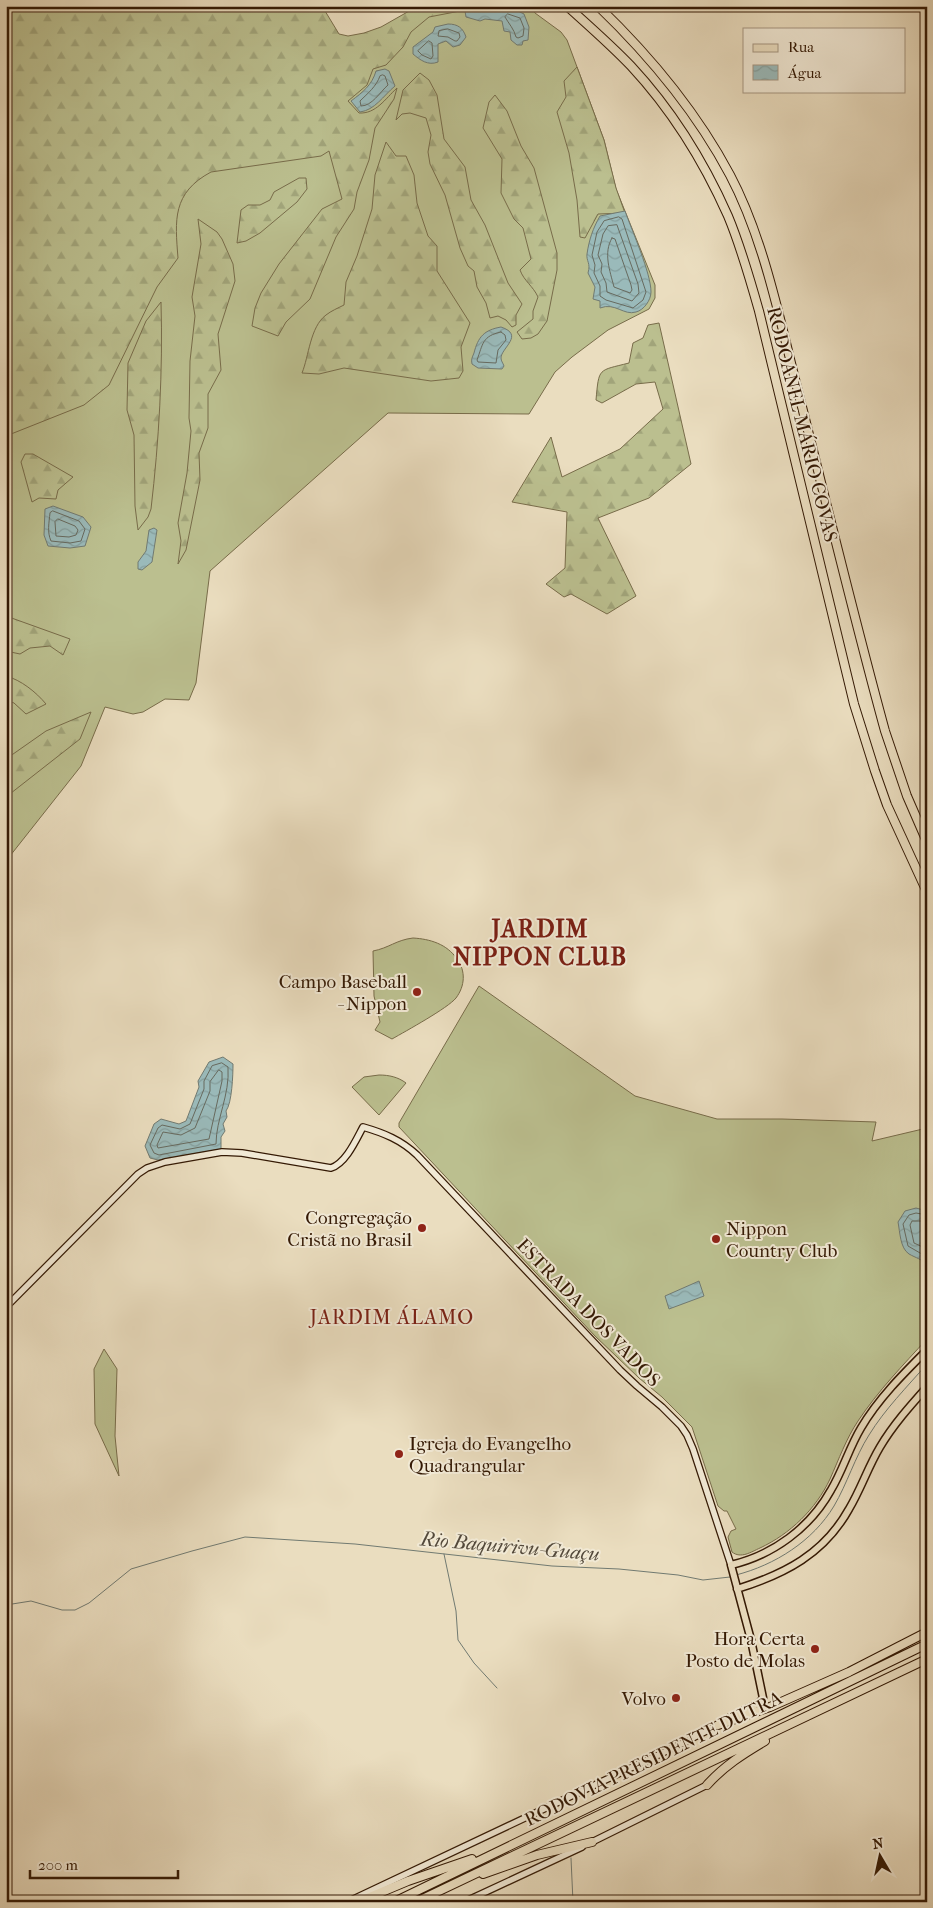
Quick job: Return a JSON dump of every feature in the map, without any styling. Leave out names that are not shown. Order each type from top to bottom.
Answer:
[{"type":"highway","name":"RODOANEL MÁRIO COVAS","points":[[566,6],[614,49],[664,107],[705,169],[728,218],[742,253],[761,320],[854,704],[874,771],[887,805],[927,892]]},
{"type":"highway","name":"RODOANEL MÁRIO COVAS","points":[[598,6],[628,36],[666,79],[710,140],[730,176],[754,234],[772,292],[885,731],[907,796],[927,842]]},
{"type":"highway","points":[[718,1725],[770,1708],[848,1672],[927,1632]]},
{"type":"highway","name":"RODOVIA PRESIDENTE DUTRA","points":[[394,1902],[927,1644]]},
{"type":"highway","name":"RODOVIA PRESIDENTE DUTRA","points":[[416,1902],[927,1659]]},
{"type":"highway","points":[[706,1785],[739,1756],[785,1732],[796,1722]]},
{"type":"highway","points":[[459,1880],[537,1854],[592,1842]]},
{"type":"highway","points":[[358,1902],[446,1867],[491,1854]]},
{"type":"main road","points":[[718,1725],[722,1721],[762,1701],[763,1698],[751,1640],[732,1568],[772,1549],[799,1530],[816,1512],[831,1491],[848,1452],[869,1414],[927,1350]]},
{"type":"main road","points":[[737,1586],[779,1574],[794,1566],[826,1540],[842,1522],[870,1464],[891,1429],[927,1387]]},
{"type":"street","name":"ESTRADA DOS VADOS","points":[[6,1307],[138,1174],[147,1168],[164,1162],[222,1152],[242,1152],[331,1168],[335,1167],[342,1160],[363,1127],[388,1134],[405,1144],[417,1155],[620,1370],[681,1426],[694,1448],[732,1568]]},
{"type":"street","points":[[347,1902],[718,1725]]},
{"type":"street","points":[[464,1902],[592,1842],[706,1785]]},
{"type":"green space","points":[[6,6],[322,6],[339,34],[348,36],[381,27],[418,6],[486,6],[429,17],[411,32],[403,47],[386,65],[373,69],[367,85],[348,101],[359,113],[365,113],[380,105],[397,88],[394,99],[375,128],[369,160],[357,192],[354,209],[336,237],[310,299],[286,322],[278,336],[252,326],[255,308],[261,293],[279,264],[322,209],[342,199],[329,151],[321,156],[211,172],[198,180],[183,198],[179,209],[176,231],[178,258],[157,287],[109,385],[84,405],[6,436]]},
{"type":"green space","points":[[442,6],[530,6],[535,13],[561,32],[567,40],[604,140],[616,189],[655,285],[655,298],[649,309],[608,330],[555,372],[529,414],[388,413],[210,571],[196,683],[189,700],[165,699],[143,712],[133,714],[105,707],[81,766],[6,861],[6,424],[172,191]]},
{"type":"green space","points":[[577,67],[604,140],[616,188],[625,213],[598,214],[585,238],[580,237],[577,200],[569,153],[557,112],[566,97],[564,81]]},
{"type":"green space","points":[[420,73],[429,80],[437,95],[444,139],[465,167],[471,200],[485,225],[508,283],[522,304],[516,315],[516,325],[512,327],[506,320],[498,316],[490,318],[486,303],[477,287],[474,271],[468,266],[460,248],[445,195],[430,164],[428,152],[431,135],[426,118],[410,113],[402,114],[396,120],[403,90]]},
{"type":"green space","points":[[495,95],[507,111],[521,146],[534,168],[557,253],[557,270],[547,321],[538,334],[531,338],[522,339],[517,332],[533,319],[533,311],[538,297],[520,270],[531,259],[523,228],[514,219],[501,193],[502,159],[483,128],[489,102]]},
{"type":"green space","points":[[386,142],[396,156],[406,156],[414,175],[417,203],[428,236],[437,246],[437,271],[470,323],[461,347],[463,371],[459,378],[431,381],[344,368],[319,374],[302,373],[316,327],[326,315],[344,305],[346,282],[357,256],[372,209],[375,175]]},
{"type":"green space","points":[[299,178],[306,178],[307,189],[297,202],[260,233],[246,241],[237,243],[241,210],[248,205],[260,205],[270,200],[274,192]]},
{"type":"green space","points":[[198,219],[217,232],[222,239],[233,264],[235,281],[218,334],[221,370],[208,394],[208,428],[199,453],[200,480],[186,550],[178,564],[181,541],[178,523],[187,473],[191,431],[189,418],[190,361],[195,316],[192,297],[201,244]]},
{"type":"green space","points":[[161,302],[161,380],[154,483],[151,509],[148,517],[138,530],[135,506],[134,435],[127,410],[128,363],[146,321]]},
{"type":"green space","points":[[659,323],[691,464],[649,498],[598,518],[636,596],[607,614],[571,594],[564,597],[546,584],[565,568],[567,512],[512,502],[551,437],[562,477],[620,449],[663,409],[655,382],[636,384],[602,403],[596,400],[598,381],[602,372],[629,363],[633,343],[643,338],[648,325]]},
{"type":"green space","points":[[25,454],[33,454],[73,477],[58,490],[56,499],[39,498],[32,502],[21,462]]},
{"type":"green space","points":[[6,616],[70,639],[63,655],[50,646],[30,648],[20,654],[6,651]]},
{"type":"green space","points":[[6,676],[28,687],[46,704],[26,714],[14,703],[6,700]]},
{"type":"green space","points":[[91,712],[80,739],[6,797],[6,759],[46,731]]},
{"type":"green space","name":"Campo Baseball - Nippon","points":[[413,938],[432,941],[443,946],[453,954],[462,968],[463,984],[452,1002],[392,1039],[375,1030],[380,1022],[374,996],[373,951]]},
{"type":"green space","name":"Nippon Country Club","points":[[479,986],[635,1096],[717,1119],[876,1122],[872,1141],[927,1128],[927,1339],[882,1389],[858,1421],[846,1442],[830,1479],[810,1510],[782,1536],[750,1553],[739,1555],[732,1552],[728,1537],[731,1531],[736,1529],[727,1511],[718,1506],[692,1427],[595,1336],[399,1127],[399,1123]]},
{"type":"green space","points":[[379,1075],[400,1079],[406,1083],[379,1115],[352,1087],[364,1077]]},
{"type":"green space","points":[[104,1349],[117,1369],[115,1436],[119,1476],[95,1424],[94,1369]]},
{"type":"water","points":[[497,6],[524,14],[529,27],[528,40],[523,41],[522,45],[517,45],[511,40],[510,32],[504,31],[502,21],[485,19],[480,21],[466,17],[465,11]]},
{"type":"water","points":[[448,24],[460,27],[463,31],[466,37],[460,45],[453,47],[446,41],[438,44],[438,62],[434,63],[424,62],[413,54],[413,47],[433,32],[435,27]]},
{"type":"water","points":[[385,69],[389,71],[395,86],[375,106],[360,112],[351,101],[367,88],[376,71]]},
{"type":"water","points":[[625,211],[645,263],[651,292],[650,298],[644,307],[632,313],[610,307],[600,308],[600,301],[593,299],[595,287],[588,273],[587,256],[589,244],[600,216]]},
{"type":"water","points":[[501,327],[508,330],[512,338],[502,354],[501,359],[504,366],[502,369],[478,368],[472,364],[472,357],[483,335],[490,330]]},
{"type":"water","points":[[53,506],[83,517],[91,527],[85,546],[70,548],[48,546],[44,535],[45,509]]},
{"type":"water","points":[[154,528],[157,530],[152,562],[142,570],[138,569],[138,562],[146,551],[149,530]]},
{"type":"water","points":[[223,1057],[233,1064],[233,1069],[231,1096],[226,1111],[227,1117],[223,1124],[225,1131],[221,1137],[221,1149],[158,1160],[150,1158],[145,1146],[154,1124],[161,1119],[179,1124],[186,1121],[199,1087],[198,1081],[209,1062]]},
{"type":"water","points":[[916,1208],[927,1211],[927,1265],[906,1251],[900,1235],[898,1222],[905,1211]]},
{"type":"water","points":[[699,1281],[704,1296],[669,1309],[665,1296]]},
{"type":"waterway","name":"Rio Baquirivu-Guaçu","points":[[736,1575],[765,1565],[792,1550],[804,1541],[825,1519],[834,1506],[859,1452],[875,1425],[896,1398],[927,1364]]},
{"type":"waterway","name":"Rio Baquirivu-Guaçu","points":[[6,1605],[31,1601],[62,1610],[75,1610],[89,1603],[131,1569],[245,1537],[355,1544],[552,1566],[619,1569],[678,1575],[703,1580],[730,1577]]},
{"type":"waterway","points":[[444,1554],[456,1611],[458,1640],[474,1663],[497,1688]]},
{"type":"waterway","points":[[571,1858],[573,1902]]},
{"type":"place","name":"Campo Baseball - Nippon","points":[[417,992]]},
{"type":"place","name":"Congregação Cristã no Brasil","points":[[422,1228]]},
{"type":"place","name":"Nippon Country Club","points":[[716,1239]]},
{"type":"place","name":"Igreja do Evangelho Quadrangular","points":[[399,1454]]},
{"type":"place","name":"Hora Certa Posto de Molas","points":[[815,1649]]},
{"type":"place","name":"Volvo","points":[[676,1698]]},
{"type":"district","name":"JARDIM NIPPON CLUB","points":[[540,943]]},
{"type":"district","name":"JARDIM ÁLAMO","points":[[392,1317]]}]
